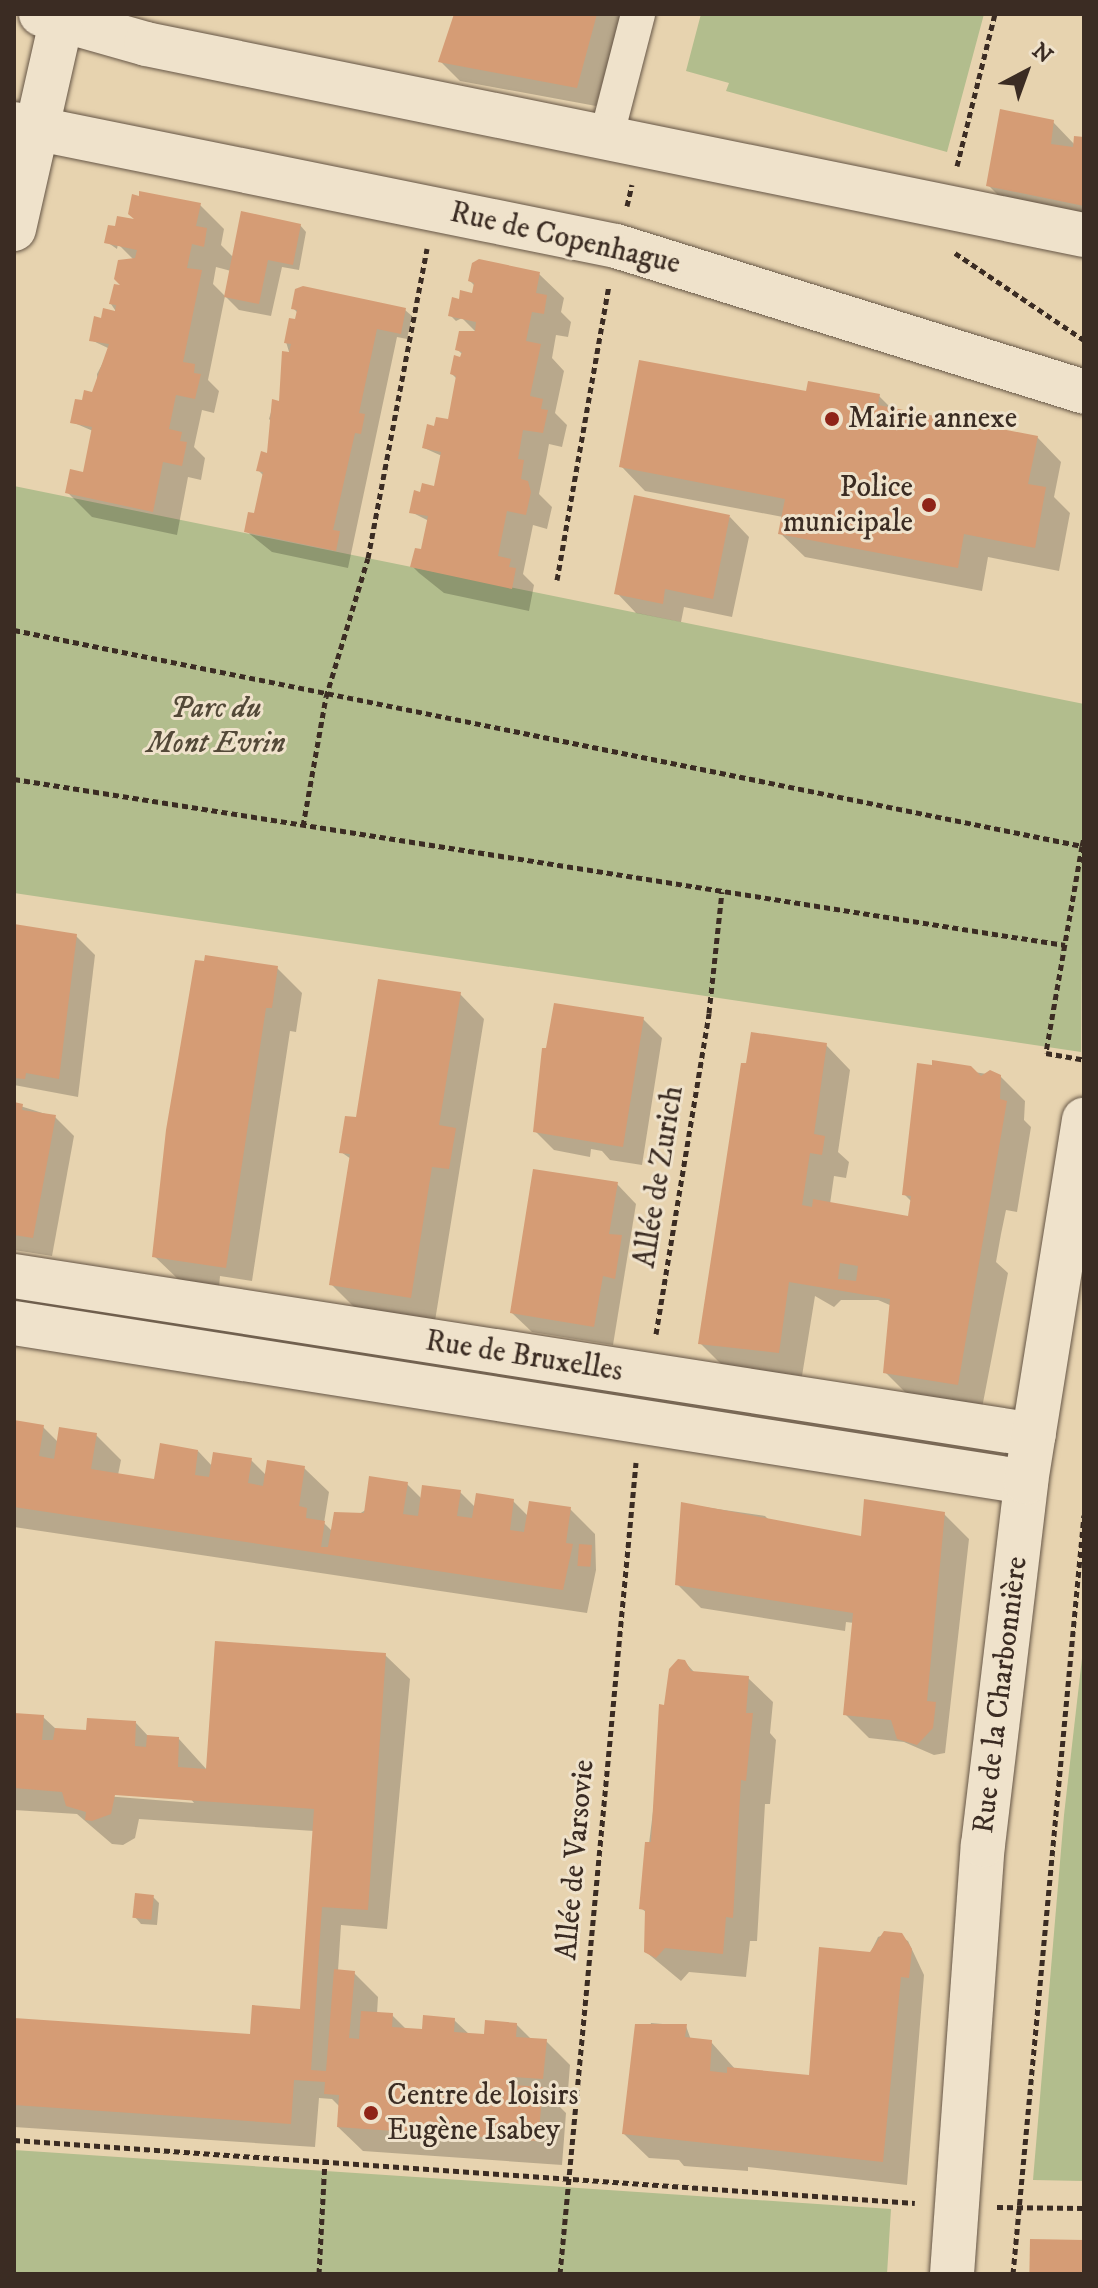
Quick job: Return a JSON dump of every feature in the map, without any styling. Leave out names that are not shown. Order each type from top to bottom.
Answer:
[{"type":"street","points":[[623,141],[638,14]]},
{"type":"street","points":[[14,229],[25,126],[55,16],[146,44],[1084,235]]},
{"type":"street","name":"Rue de Copenhague","points":[[25,126],[605,262],[1084,392]]},
{"type":"street","name":"Rue de la Charbonnière","points":[[952,2274],[983,1845],[1026,1482],[1084,1120]]},
{"type":"street","name":"Rue de Bruxelles","points":[[14,1276],[1034,1435]]},
{"type":"street","name":"Rue de Bruxelles","points":[[14,1323],[1026,1482]]},
{"type":"path","points":[[995,14],[939,241],[1084,340]]},
{"type":"path","points":[[557,580],[610,282],[605,262],[623,141]]},
{"type":"path","points":[[303,826],[326,697],[368,558],[428,244],[443,247]]},
{"type":"path","points":[[14,630],[326,697],[1082,846]]},
{"type":"path","points":[[14,779],[1065,945]]},
{"type":"path","points":[[1084,837],[1046,1053],[1084,1060]]},
{"type":"path","name":"Allée de Zurich","points":[[654,1348],[709,1013],[722,892]]},
{"type":"path","name":"Allée de Varsovie","points":[[560,2274],[637,1450]]},
{"type":"path","points":[[1013,2274],[1084,1515]]},
{"type":"path","points":[[14,2140],[325,2159],[956,2206],[1084,2208]]},
{"type":"path","points":[[319,2274],[325,2159]]},
{"type":"green space","points":[[701,14],[984,14],[947,152],[726,91],[729,83],[686,71]]},
{"type":"green space","name":"Parc du Mont Evrin","points":[[14,486],[1084,704],[1081,1052],[14,893]]},
{"type":"green space","points":[[1084,1641],[1084,2181],[1033,2180],[1064,1815]]},
{"type":"green space","points":[[14,2150],[891,2209],[887,2274],[14,2274]]},
{"type":"building","points":[[454,14],[597,14],[577,88],[438,62]]},
{"type":"building","points":[[1000,109],[1054,120],[1051,144],[1073,147],[1074,136],[1084,137],[1084,206],[986,186]]},
{"type":"building","points":[[139,191],[201,203],[196,226],[207,228],[204,247],[192,244],[187,268],[202,270],[183,362],[195,364],[194,373],[201,374],[195,399],[176,395],[169,429],[182,432],[180,441],[187,442],[182,466],[163,462],[153,512],[65,493],[70,469],[83,472],[92,427],[70,423],[75,399],[82,400],[84,390],[92,392],[109,344],[89,341],[94,316],[101,318],[103,308],[115,311],[116,305],[109,304],[114,284],[120,285],[114,279],[118,260],[135,258],[137,250],[104,243],[108,225],[115,226],[117,216],[134,219],[128,214],[132,194],[139,196]]},
{"type":"building","points":[[241,211],[301,224],[293,265],[268,260],[259,304],[224,297]]},
{"type":"building","points":[[479,259],[540,272],[536,293],[547,295],[544,314],[532,312],[526,341],[541,344],[530,396],[543,399],[541,409],[548,410],[543,433],[523,430],[518,459],[524,460],[521,479],[528,481],[531,492],[526,515],[507,511],[498,556],[511,559],[509,567],[516,568],[512,589],[410,567],[415,548],[421,549],[428,516],[409,513],[414,490],[420,492],[422,483],[434,486],[441,452],[422,448],[427,424],[434,426],[436,417],[448,419],[456,376],[450,374],[454,355],[460,357],[462,352],[455,350],[459,331],[475,331],[476,322],[448,316],[452,297],[459,299],[460,290],[472,293],[474,283],[468,281],[472,263]]},
{"type":"building","points":[[303,286],[406,308],[401,334],[377,329],[359,413],[365,414],[361,434],[355,433],[333,530],[340,531],[336,551],[244,532],[248,512],[254,513],[263,472],[256,471],[261,451],[267,453],[272,399],[279,401],[282,351],[289,352],[291,344],[284,343],[289,318],[295,319],[297,310],[291,309],[295,289]]},
{"type":"building","points":[[639,360],[806,391],[808,381],[880,394],[878,405],[1038,436],[1028,484],[1046,487],[1035,548],[964,534],[958,568],[778,534],[785,499],[619,467]]},
{"type":"building","points":[[634,495],[730,515],[713,599],[665,589],[663,604],[614,594]]},
{"type":"building","points":[[14,924],[77,934],[59,1079],[26,1073],[25,1079],[14,1078]]},
{"type":"building","points":[[205,955],[278,966],[272,1008],[266,1008],[226,1268],[152,1257],[166,1130],[195,960],[204,961]]},
{"type":"building","points":[[378,979],[461,992],[439,1125],[456,1128],[449,1169],[432,1167],[411,1298],[329,1285],[350,1154],[339,1153],[345,1116],[356,1117]]},
{"type":"building","points":[[554,1003],[644,1017],[623,1147],[533,1132],[542,1048],[546,1048]]},
{"type":"building","points":[[751,1032],[827,1043],[814,1134],[825,1136],[822,1155],[810,1153],[802,1205],[812,1207],[813,1199],[908,1216],[911,1196],[902,1195],[917,1063],[932,1065],[932,1060],[971,1066],[981,1076],[990,1070],[1001,1075],[1000,1099],[1007,1101],[958,1385],[883,1373],[890,1299],[789,1282],[779,1353],[698,1344],[741,1063],[746,1063]],"holes":[[[840,1263],[858,1266],[856,1281],[838,1279]]]},
{"type":"building","points":[[14,1102],[23,1104],[22,1110],[56,1115],[33,1238],[14,1235]]},
{"type":"building","points":[[533,1169],[618,1182],[609,1234],[622,1235],[615,1279],[603,1276],[594,1327],[510,1313]]},
{"type":"building","points":[[14,1420],[44,1425],[39,1456],[54,1459],[59,1427],[97,1433],[91,1469],[154,1479],[160,1443],[198,1450],[195,1475],[209,1477],[213,1452],[252,1458],[248,1483],[263,1486],[267,1460],[305,1466],[299,1506],[307,1508],[306,1518],[325,1521],[321,1547],[328,1547],[334,1512],[364,1513],[369,1476],[408,1482],[403,1514],[418,1516],[422,1485],[461,1490],[457,1516],[472,1518],[476,1493],[514,1499],[510,1530],[524,1532],[529,1501],[571,1507],[566,1543],[573,1544],[563,1590],[14,1507]]},
{"type":"building","points":[[864,1499],[945,1512],[927,1701],[936,1702],[933,1728],[917,1745],[897,1739],[891,1720],[843,1715],[853,1613],[675,1585],[681,1502],[861,1536]]},
{"type":"building","points":[[579,1544],[592,1545],[590,1567],[577,1566]]},
{"type":"building","points":[[215,1641],[386,1653],[368,1910],[322,1907],[311,2070],[326,2071],[334,1969],[355,1971],[349,2038],[359,2039],[361,2011],[393,2013],[392,2027],[422,2029],[423,2015],[455,2018],[454,2032],[484,2034],[485,2020],[517,2023],[516,2037],[547,2039],[543,2079],[513,2077],[512,2085],[543,2087],[538,2141],[337,2127],[339,2095],[324,2094],[325,2082],[294,2080],[291,2124],[14,2105],[14,2018],[250,2034],[252,2005],[300,2009],[314,1809],[115,1795],[111,1814],[92,1821],[85,1820],[86,1812],[66,1806],[62,1792],[14,1788],[14,1713],[44,1715],[42,1740],[53,1740],[55,1728],[86,1730],[87,1718],[136,1721],[135,1746],[146,1747],[147,1735],[179,1737],[178,1767],[206,1769]]},
{"type":"building","points":[[678,1659],[685,1660],[691,1671],[749,1676],[746,1713],[753,1713],[746,1781],[741,1780],[733,1918],[726,1917],[723,1954],[665,1948],[656,1958],[644,1952],[645,1910],[639,1909],[645,1842],[651,1842],[659,1704],[664,1705],[669,1669]]},
{"type":"building","points":[[135,1893],[154,1895],[151,1920],[132,1918]]},
{"type":"building","points":[[884,1931],[902,1933],[912,1949],[909,1978],[901,1977],[883,2162],[622,2134],[635,2024],[687,2024],[685,2037],[712,2040],[710,2071],[727,2073],[727,2067],[809,2075],[819,1947],[870,1952]]},
{"type":"building","points":[[1030,2239],[1084,2240],[1083,2274],[1029,2274]]},
{"type":"place","name":"Mairie annexe","points":[[832,419]]},
{"type":"place","name":"Police municipale","points":[[929,505]]},
{"type":"place","name":"Centre de loisirs Eugène Isabey","points":[[371,2113]]}]
